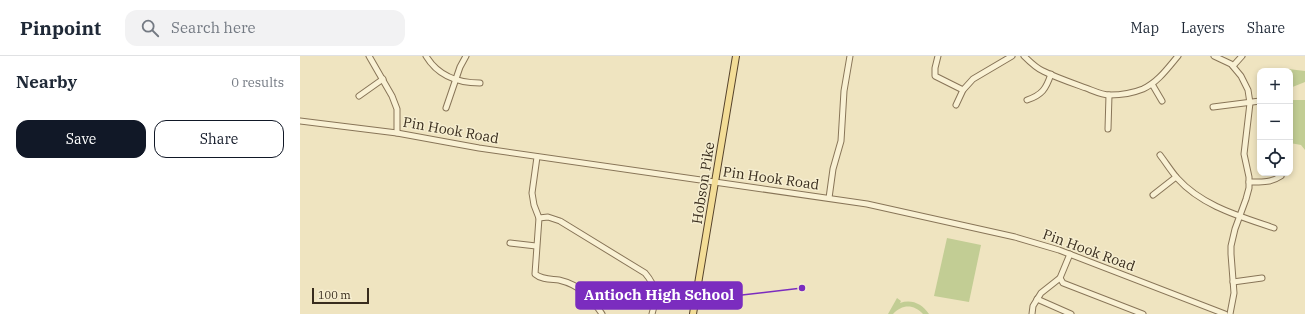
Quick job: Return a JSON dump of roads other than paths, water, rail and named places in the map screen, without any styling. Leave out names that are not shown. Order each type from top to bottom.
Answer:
[{"type":"main road","name":"Hobson Pike","points":[[693,314],[736,56]]},
{"type":"street","points":[[369,56],[392,96],[396,109],[397,133]]},
{"type":"street","points":[[426,56],[430,62],[443,73],[456,80],[466,83],[480,83]]},
{"type":"street","points":[[446,108],[466,56]]},
{"type":"street","points":[[829,198],[833,169],[841,141],[844,91],[850,56]]},
{"type":"street","points":[[938,56],[935,76],[963,90]]},
{"type":"street","points":[[956,105],[963,90],[973,79],[1012,56]]},
{"type":"street","points":[[1024,56],[1031,64],[1043,71],[1102,94],[1109,95],[1135,92],[1152,84],[1165,72],[1178,56]]},
{"type":"street","points":[[1214,56],[1231,64],[1241,76],[1248,90],[1250,103],[1244,154],[1249,188],[1235,229],[1230,254],[1234,298],[1230,314]]},
{"type":"street","points":[[1233,66],[1242,56]]},
{"type":"street","points":[[1027,100],[1039,96],[1044,91],[1051,74]]},
{"type":"street","points":[[359,96],[383,78]]},
{"type":"street","points":[[1152,84],[1162,101]]},
{"type":"street","points":[[1108,128],[1109,95]]},
{"type":"street","points":[[1213,107],[1257,102]]},
{"type":"street","name":"Pin Hook Road","points":[[300,121],[397,133],[537,157],[867,204],[1016,237],[1070,254],[1225,314]]},
{"type":"street","points":[[1160,156],[1176,177],[1196,195],[1214,207],[1274,228]]},
{"type":"street","points":[[537,157],[532,193],[534,205],[539,218],[534,271],[537,276],[575,285],[586,294],[602,314]]},
{"type":"street","points":[[1249,182],[1268,182],[1281,176]]},
{"type":"street","points":[[1153,195],[1176,177]]},
{"type":"street","points":[[539,218],[548,217],[560,221],[645,273],[651,280],[655,290],[655,302],[652,314]]},
{"type":"street","points":[[510,243],[536,246]]},
{"type":"street","points":[[1032,314],[1033,306],[1037,299],[1060,278],[1070,254]]},
{"type":"street","points":[[1060,278],[1063,283],[1143,314]]},
{"type":"street","points":[[1233,282],[1262,278]]},
{"type":"street","points":[[1037,299],[1071,314]]},
{"type":"place","name":"Antioch High School","points":[[802,288]]}]
